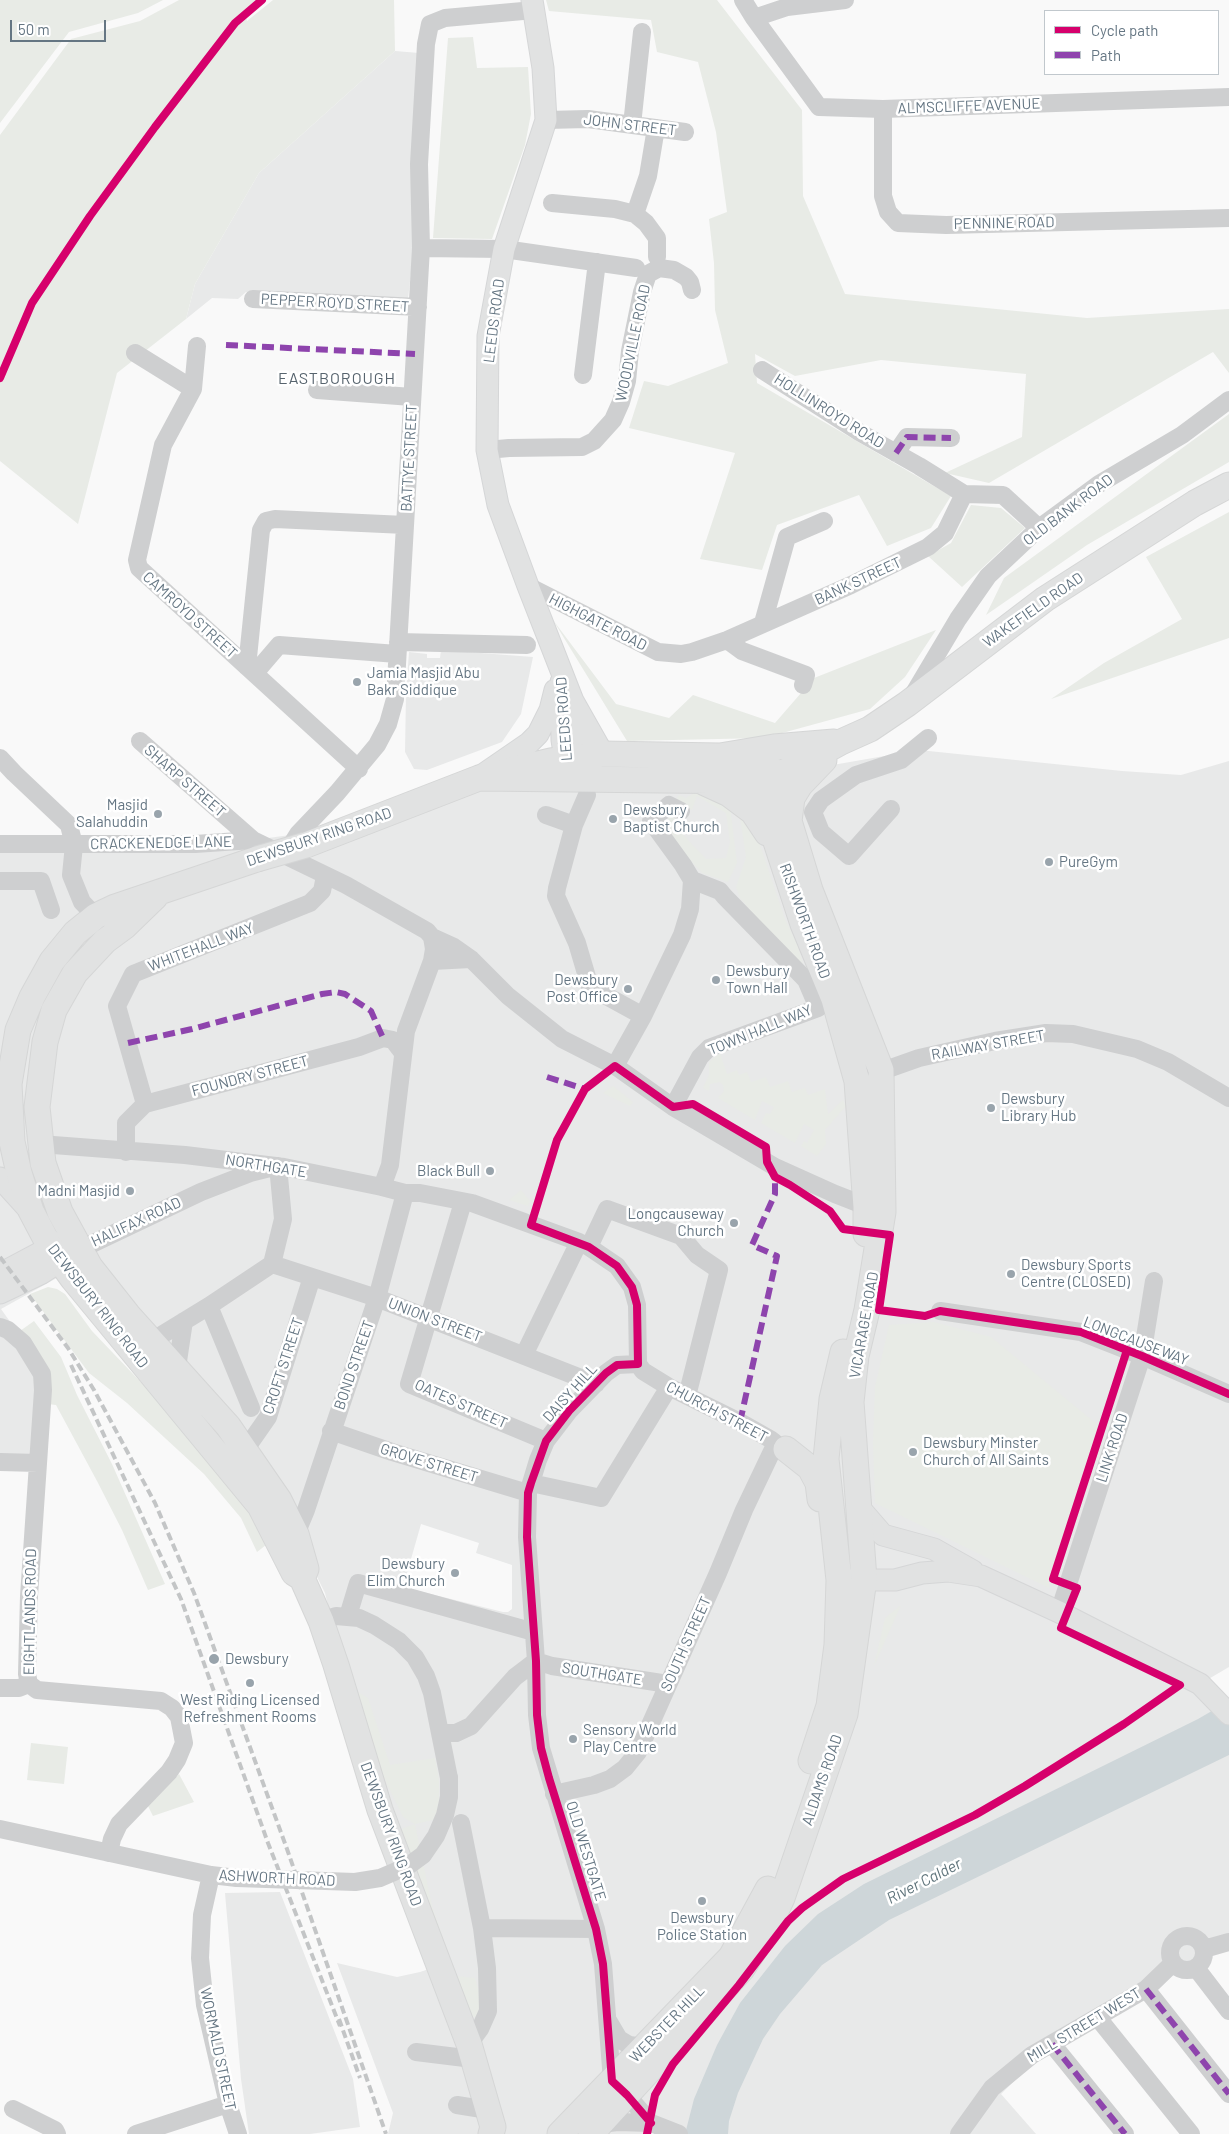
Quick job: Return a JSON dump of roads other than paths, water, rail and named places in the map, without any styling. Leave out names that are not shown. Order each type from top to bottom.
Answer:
[{"type":"highway","name":"WAKEFIELD ROAD","points":[[770,762],[792,769],[870,729],[907,704],[1045,599],[1195,503],[1229,485]]},
{"type":"highway","points":[[788,821],[792,798],[800,785],[842,742]]},
{"type":"highway","name":"DEWSBURY RING ROAD","points":[[576,772],[603,754],[720,756],[770,762]]},
{"type":"highway","name":"DEWSBURY RING ROAD","points":[[236,1459],[65,1249],[31,1211],[15,1147],[9,1084],[18,1030],[32,997],[58,954],[75,933],[96,916],[115,907],[158,894],[255,850],[295,850],[479,778],[576,772],[700,781],[770,762]]},
{"type":"highway","name":"RISHWORTH ROAD","points":[[770,762],[810,890],[881,1070]]},
{"type":"highway","name":"RISHWORTH ROAD","points":[[770,762],[779,852],[803,924],[834,999],[857,1082]]},
{"type":"highway","points":[[700,781],[729,794],[753,812],[779,852]]},
{"type":"highway","name":"DEWSBURY RING ROAD","points":[[15,1147],[37,1107],[45,1042],[54,1010],[75,974],[105,941],[158,894]]},
{"type":"highway","name":"VICARAGE ROAD","points":[[852,1580],[857,1505],[851,1402],[856,1356],[867,1310],[875,1209],[881,1070]]},
{"type":"highway","name":"VICARAGE ROAD","points":[[852,1580],[835,1542],[826,1459],[832,1399],[860,1282],[866,1233],[875,1209],[857,1082]]},
{"type":"highway","name":"DEWSBURY RING ROAD","points":[[15,1147],[43,1163],[60,1212],[65,1249]]},
{"type":"highway","name":"DEWSBURY RING ROAD","points":[[143,1347],[177,1368],[228,1426],[236,1459]]},
{"type":"highway","points":[[826,1459],[834,1450],[851,1402]]},
{"type":"highway","points":[[780,1448],[803,1461],[814,1475],[818,1483],[823,1528],[835,1542]]},
{"type":"highway","points":[[236,1459],[279,1500],[296,1534],[306,1569],[302,1578],[294,1573],[236,1459]]},
{"type":"highway","name":"DEWSBURY RING ROAD","points":[[302,1578],[321,1621],[380,1810],[471,2051],[493,2126]]},
{"type":"highway","name":"ALDAMS ROAD","points":[[736,1963],[767,1930],[782,1898],[845,1714],[852,1580]]},
{"type":"highway","name":"WEBSTER HILL","points":[[596,2129],[648,2044],[736,1963]]},
{"type":"highway","name":"WEBSTER HILL","points":[[560,2134],[620,2088],[736,1963]]},
{"type":"main road","name":"LEEDS ROAD","points":[[533,5],[543,68],[546,120],[504,249],[488,336],[487,450],[498,505],[528,586],[573,701],[603,754]]},
{"type":"main road","name":"LEEDS ROAD","points":[[560,667],[562,740],[576,772]]},
{"type":"main road","points":[[479,778],[529,743],[538,734],[550,710],[560,667]]},
{"type":"main road","name":"LEEDS ROAD","points":[[573,701],[576,772]]},
{"type":"main road","points":[[0,1107],[9,1084]]},
{"type":"main road","points":[[0,1178],[31,1211]]},
{"type":"main road","name":"HALIFAX ROAD","points":[[0,1274],[65,1249]]},
{"type":"main road","name":"HALIFAX ROAD","points":[[0,1293],[42,1273],[65,1249]]},
{"type":"main road","points":[[857,1505],[883,1534],[934,1549],[981,1576],[1059,1612],[1200,1684],[1229,1714]]},
{"type":"main road","points":[[852,1580],[895,1580],[922,1573],[948,1571],[981,1576]]},
{"type":"street","points":[[743,0],[754,18],[787,7],[846,0]]},
{"type":"street","name":"BATTYE STREET","points":[[295,850],[298,834],[359,769],[377,745],[388,724],[395,699],[421,248],[419,164],[426,44],[430,24],[445,18],[533,5]]},
{"type":"street","name":"ALMSCLIFFE AVENUE","points":[[754,18],[819,107],[883,109],[1229,97]]},
{"type":"street","points":[[632,125],[642,32]]},
{"type":"street","name":"PENNINE ROAD","points":[[883,109],[883,196],[888,212],[898,223],[946,225],[1229,218]]},
{"type":"street","name":"JOHN STREET","points":[[546,120],[588,119],[685,132]]},
{"type":"street","points":[[635,214],[648,178],[656,128]]},
{"type":"street","points":[[552,203],[615,209],[635,214],[646,223],[657,238],[657,257]]},
{"type":"street","points":[[421,248],[504,249],[636,268]]},
{"type":"street","points":[[583,375],[597,262]]},
{"type":"street","name":"WOODVILLE ROAD","points":[[487,450],[582,447],[594,441],[613,420],[621,402],[627,381],[630,351],[640,300],[648,274],[659,268],[674,270],[686,277],[690,282],[692,290]]},
{"type":"street","name":"PEPPER ROYD STREET","points":[[253,299],[418,307]]},
{"type":"street","points":[[135,353],[193,388]]},
{"type":"street","name":"CAMROYD STREET","points":[[200,355],[193,388],[163,445],[138,564],[141,571],[359,769]]},
{"type":"street","name":"HOLLINROYD ROAD","points":[[762,370],[859,432],[964,494],[1003,495],[1040,528]]},
{"type":"street","points":[[317,391],[412,397]]},
{"type":"street","name":"OLD BANK ROAD","points":[[907,704],[958,619],[988,576],[1040,528],[1099,484],[1182,435],[1229,400]]},
{"type":"street","name":"HOLLINROYD ROAD","points":[[896,453],[907,437],[951,438]]},
{"type":"street","name":"BANK STREET","points":[[727,640],[851,586],[928,547],[945,533],[964,494]]},
{"type":"street","points":[[251,670],[261,530],[266,521],[275,519],[405,525]]},
{"type":"street","points":[[763,623],[787,537],[824,521]]},
{"type":"street","name":"HIGHGATE ROAD","points":[[528,586],[658,652],[687,653],[727,640]]},
{"type":"street","points":[[727,640],[742,650],[806,676],[803,684]]},
{"type":"street","points":[[251,670],[279,645],[398,648],[527,645]]},
{"type":"street","points":[[891,809],[849,856],[821,832],[813,812],[821,800],[856,775],[901,760],[928,738]]},
{"type":"street","name":"SHARP STREET","points":[[140,741],[255,850]]},
{"type":"street","points":[[0,758],[70,825],[74,845],[71,875],[82,902],[113,934]]},
{"type":"street","points":[[576,772],[574,825],[556,896],[578,943],[590,987],[643,1016]]},
{"type":"street","points":[[615,1066],[643,1016],[682,935],[690,909],[692,880],[684,865],[651,821],[669,805],[681,811]]},
{"type":"street","points":[[546,815],[574,825]]},
{"type":"street","name":"CRACKENEDGE LANE","points":[[0,844],[195,844],[255,850]]},
{"type":"street","points":[[295,850],[325,876],[386,907],[427,931],[432,937],[454,947],[471,959],[508,996],[562,1039],[615,1066],[673,1107],[775,1167],[875,1209]]},
{"type":"street","name":"WHITEHALL WAY","points":[[145,1104],[117,1006],[133,974],[310,903],[322,891],[325,876]]},
{"type":"street","name":"TOWN HALL WAY","points":[[673,1107],[700,1057],[709,1048],[818,1008],[806,980],[720,891],[692,880]]},
{"type":"street","points":[[0,881],[41,881],[51,910]]},
{"type":"street","points":[[382,1186],[390,1164],[408,1024],[432,961],[434,949],[432,937]]},
{"type":"street","points":[[432,961],[471,959]]},
{"type":"street","name":"RAILWAY STREET","points":[[857,1082],[881,1070],[919,1058],[995,1041],[1046,1033],[1072,1034],[1137,1049],[1168,1062],[1229,1098]]},
{"type":"street","name":"FOUNDRY STREET","points":[[145,1104],[359,1047],[383,1038],[392,1040],[403,1053]]},
{"type":"street","points":[[126,1152],[126,1123],[145,1104]]},
{"type":"street","name":"NORTHGATE","points":[[15,1147],[185,1155],[278,1166],[382,1186],[405,1193],[420,1193],[472,1203],[584,1244],[617,1266],[632,1288],[637,1305],[638,1364]]},
{"type":"street","points":[[143,1347],[272,1264],[284,1219],[278,1166]]},
{"type":"street","name":"HALIFAX ROAD","points":[[65,1249],[201,1192],[250,1173],[278,1166]]},
{"type":"street","name":"BOND STREET","points":[[296,1534],[306,1510],[377,1298],[405,1193]]},
{"type":"street","points":[[429,1318],[463,1202]]},
{"type":"street","points":[[524,1355],[584,1244],[607,1209],[681,1236],[698,1255],[719,1270],[687,1396]]},
{"type":"street","name":"UNION STREET","points":[[272,1264],[377,1298],[596,1384]]},
{"type":"street","name":"CROFT STREET","points":[[236,1459],[268,1417],[312,1277]]},
{"type":"street","name":"LINK ROAD","points":[[1059,1612],[1142,1356],[1154,1281]]},
{"type":"street","points":[[209,1306],[251,1408]]},
{"type":"street","name":"LONGCAUSEWAY","points":[[940,1311],[1081,1332],[1229,1394]]},
{"type":"street","name":"OATES STREET","points":[[429,1318],[409,1384],[546,1441]]},
{"type":"street","points":[[177,1368],[184,1321]]},
{"type":"street","name":"EIGHTLANDS ROAD","points":[[0,1326],[8,1330],[23,1343],[42,1374],[43,1390],[26,1674],[29,1684],[37,1690],[161,1701],[172,1708],[179,1717],[184,1743],[177,1760],[169,1772],[119,1824],[112,1839],[109,1853]]},
{"type":"street","name":"CHURCH STREET","points":[[638,1364],[643,1371],[668,1387],[740,1422],[770,1439],[780,1448],[826,1459]]},
{"type":"street","name":"DAISY HILL","points":[[532,1610],[527,1537],[530,1488],[546,1441],[569,1411],[606,1373],[617,1365],[638,1364]]},
{"type":"street","name":"GROVE STREET","points":[[332,1431],[392,1452],[530,1488],[601,1498],[668,1387]]},
{"type":"street","name":"SOUTH STREET","points":[[554,1794],[594,1786],[610,1779],[625,1768],[638,1752],[744,1510],[780,1448]]},
{"type":"street","points":[[0,1462],[38,1463]]},
{"type":"street","points":[[321,1621],[336,1616],[348,1616],[358,1583],[534,1632]]},
{"type":"street","name":"OLD WESTGATE","points":[[532,1610],[536,1660],[537,1715],[541,1748],[596,1929],[603,1964],[607,2017],[620,2088]]},
{"type":"street","name":"ASHWORTH ROAD","points":[[0,1829],[211,1875],[237,1878],[355,1882],[380,1878],[408,1866],[423,1855],[436,1836],[445,1815],[449,1797],[448,1770],[432,1693],[426,1676],[415,1657],[399,1641],[374,1625],[348,1616]]},
{"type":"street","points":[[448,1770],[451,1746],[515,1677],[536,1660]]},
{"type":"street","name":"SOUTHGATE","points":[[536,1660],[552,1666],[668,1684]]},
{"type":"street","points":[[0,1688],[19,1688],[29,1684]]},
{"type":"street","points":[[441,1733],[456,1733],[471,1726]]},
{"type":"street","points":[[416,2052],[471,2051],[488,2011],[487,1968],[482,1928],[461,1823]]},
{"type":"street","name":"WORMALD STREET","points":[[211,1875],[202,1914],[200,1958],[205,2005],[228,2104],[238,2134]]},
{"type":"street","points":[[482,1928],[596,1929]]},
{"type":"street","points":[[1184,1937],[1198,1940],[1204,1949],[1202,1962],[1196,1968],[1185,1970],[1173,1963],[1171,1958],[1172,1947],[1184,1937]]},
{"type":"street","points":[[1204,1949],[1229,1942]]},
{"type":"street","name":"MILL STREET WEST","points":[[959,2134],[992,2088],[1032,2054],[1146,1989],[1173,1963]]},
{"type":"street","points":[[1196,1968],[1229,2011]]},
{"type":"street","points":[[1146,1989],[1229,2094]]},
{"type":"street","name":"OLD WESTGATE","points":[[607,2017],[619,2039],[629,2045],[648,2044]]},
{"type":"street","points":[[1098,2018],[1191,2134]]},
{"type":"street","points":[[1052,2044],[1124,2134]]},
{"type":"street","points":[[620,2088],[651,2123]]},
{"type":"street","points":[[136,2134],[228,2104]]},
{"type":"street","points":[[457,2105],[493,2126]]},
{"type":"street","points":[[13,2108],[55,2130],[57,2134]]},
{"type":"street","points":[[596,2129],[618,2122],[651,2123],[679,2134]]},
{"type":"water","name":"River Calder","points":[[1229,1701],[1229,1755],[889,1920],[822,1965],[780,2014],[763,2039],[738,2093],[729,2121],[728,2134],[685,2134],[694,2099],[717,2045],[740,2003],[785,1946],[818,1914],[864,1884],[1198,1719]]},
{"type":"railway","points":[[0,1257],[68,1348],[94,1390],[155,1503],[194,1593],[287,1849],[386,2134]]},
{"type":"railway","points":[[71,1365],[181,1599],[268,1843],[340,2026]]},
{"type":"railway","points":[[339,2019],[360,2078]]},
{"type":"place","name":"Jamia Masjid Abu Bakr Siddique","points":[[357,682]]},
{"type":"place","name":"Masjid Salahuddin","points":[[158,814]]},
{"type":"place","name":"Dewsbury Baptist Church","points":[[613,819]]},
{"type":"place","name":"PureGym","points":[[1049,862]]},
{"type":"place","name":"Dewsbury Town Hall","points":[[716,980]]},
{"type":"place","name":"Dewsbury Post Office","points":[[628,989]]},
{"type":"place","name":"Dewsbury Library Hub","points":[[991,1108]]},
{"type":"place","name":"Black Bull","points":[[490,1171]]},
{"type":"place","name":"Madni Masjid","points":[[130,1191]]},
{"type":"place","name":"Longcauseway Church","points":[[734,1223]]},
{"type":"place","name":"Dewsbury Sports Centre (CLOSED)","points":[[1011,1274]]},
{"type":"place","name":"Dewsbury Minster Church of All Saints","points":[[913,1452]]},
{"type":"place","name":"Dewsbury Elim Church","points":[[455,1573]]},
{"type":"place","name":"Dewsbury","points":[[214,1659]]},
{"type":"place","name":"West Riding Licensed Refreshment Rooms","points":[[250,1683]]},
{"type":"place","name":"Sensory World Play Centre","points":[[573,1739]]},
{"type":"place","name":"Dewsbury Police Station","points":[[702,1901]]},
{"type":"district","name":"EASTBOROUGH","points":[[337,379]]}]
